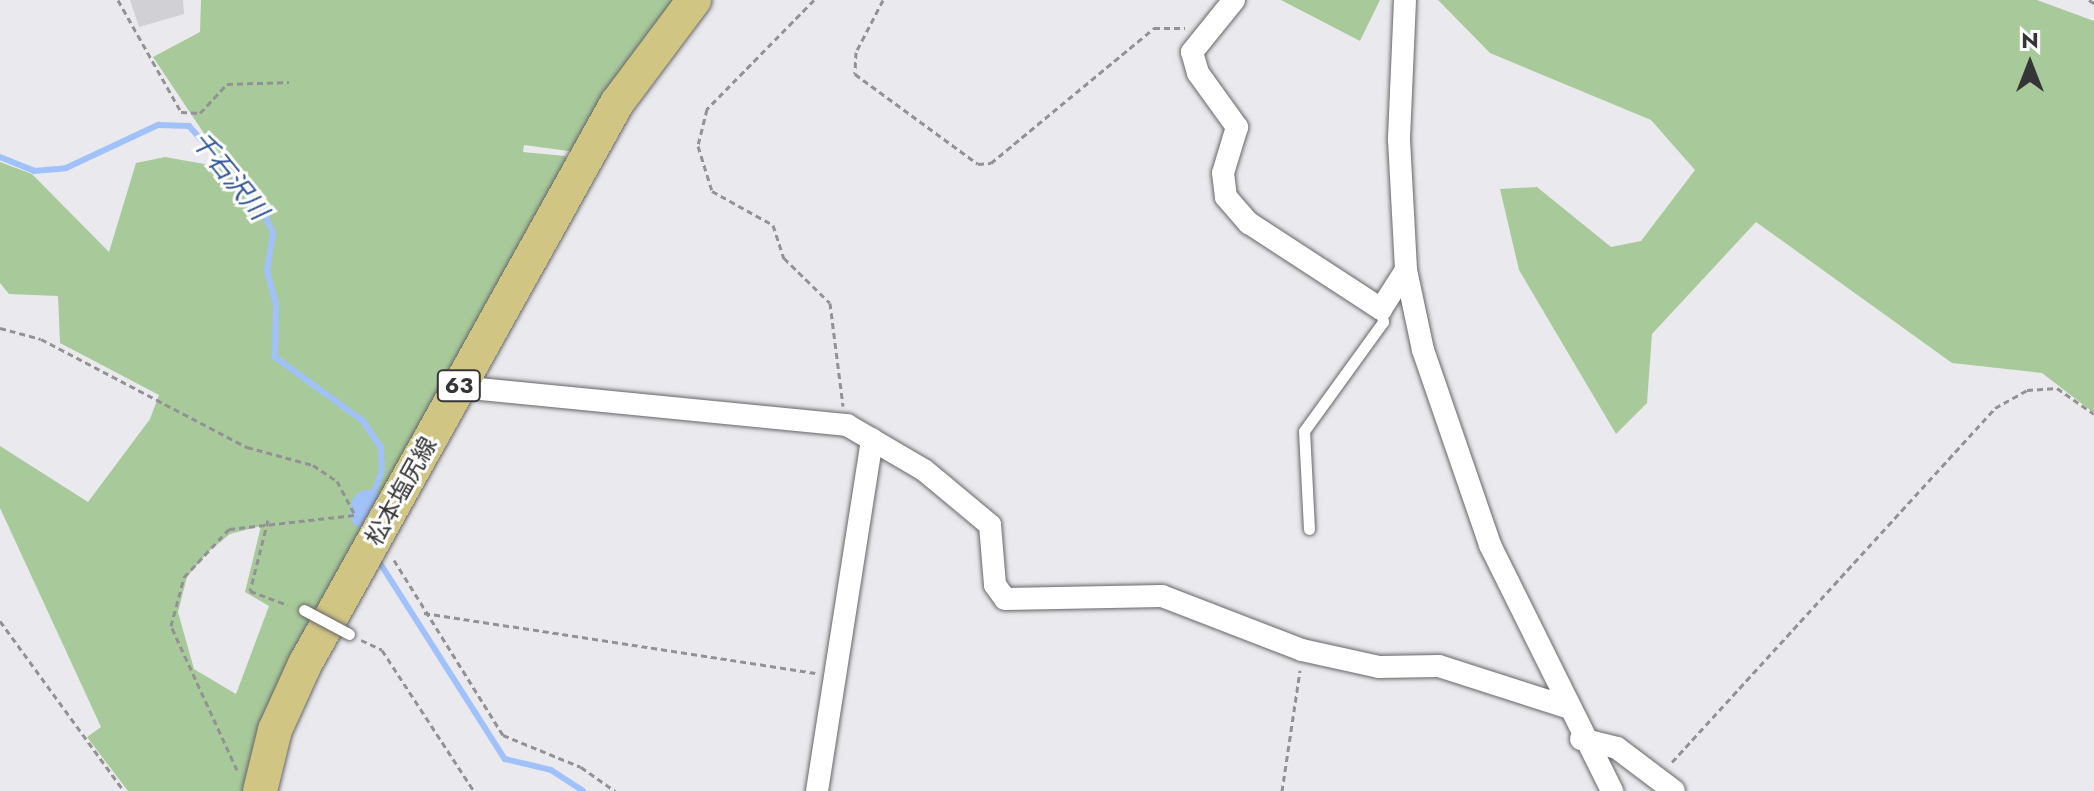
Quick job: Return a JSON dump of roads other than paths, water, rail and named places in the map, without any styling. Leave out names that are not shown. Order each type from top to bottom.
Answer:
[{"type":"main road","name":"松本塩尻線","points":[[251,785],[371,525],[459,387],[617,103],[694,0]]},
{"type":"street","points":[[1234,0],[1192,52],[1198,73],[1237,127],[1223,173],[1226,197],[1249,223],[1381,309],[1406,270]]},
{"type":"street","points":[[1405,0],[1399,140],[1406,270],[1423,350],[1490,545],[1581,739],[1612,791]]},
{"type":"street","points":[[459,387],[847,425],[872,439],[990,525],[995,585],[1005,599],[1162,596],[1302,650],[1379,667],[1439,666],[1567,707]]},
{"type":"street","points":[[817,791],[872,439]]},
{"type":"street","points":[[1581,739],[1617,748],[1666,784]]},
{"type":"lane","points":[[1309,529],[1304,431],[1383,322],[1381,309]]},
{"type":"lane","points":[[304,610],[349,634]]},
{"type":"waterway","name":"千石沢川","points":[[0,157],[34,171],[66,168],[158,125],[189,126],[263,210],[273,233],[267,271],[276,305],[275,357],[363,421],[381,448],[382,471],[368,507]]},
{"type":"waterway","name":"千石沢川","points":[[367,513],[368,507]]},
{"type":"waterway","name":"千石沢川","points":[[378,560],[505,759],[551,770],[583,791]]}]
